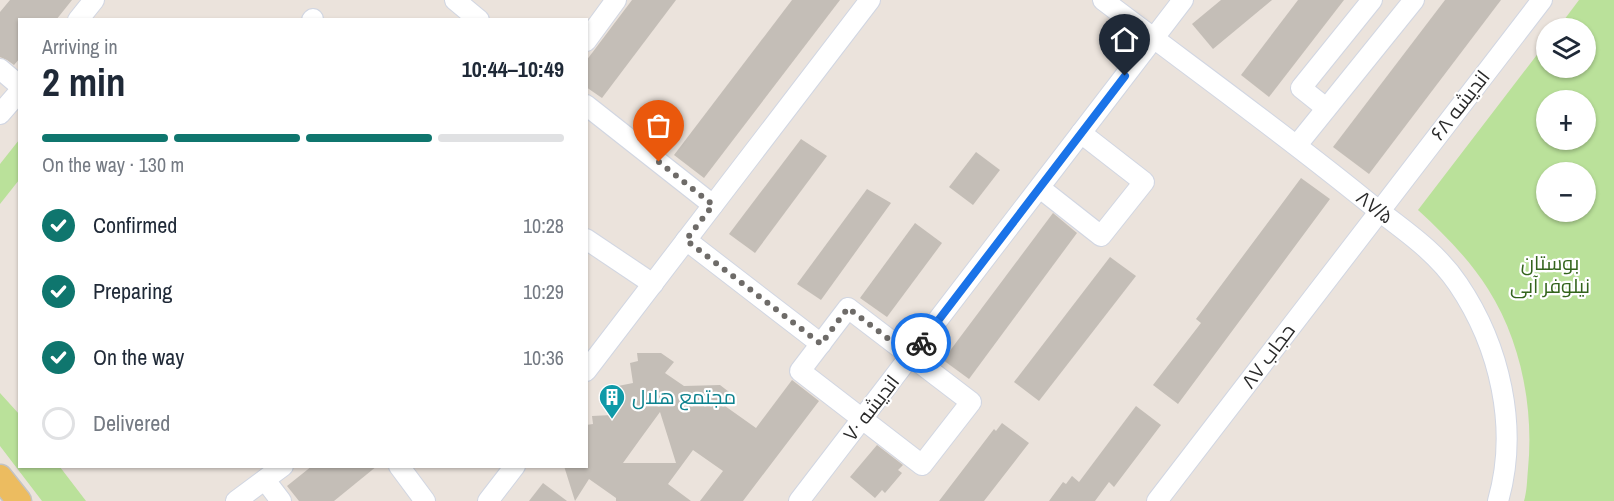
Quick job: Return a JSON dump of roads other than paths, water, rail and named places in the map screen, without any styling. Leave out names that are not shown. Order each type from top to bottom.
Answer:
[{"type":"main road","points":[[0,477],[18,501]]},
{"type":"street","points":[[80,18],[94,0]]},
{"type":"street","points":[[455,0],[477,18]]},
{"type":"street","points":[[588,37],[616,0]]},
{"type":"street","points":[[588,369],[870,0]]},
{"type":"street","name":"۸۷/۵","points":[[1103,0],[1297,145],[1378,211],[1422,243],[1457,283],[1484,329],[1501,380],[1507,434],[1502,487],[1498,501]]},
{"type":"street","name":"اندیشه ۷۰","points":[[799,501],[1183,0]]},
{"type":"street","points":[[1326,108],[1301,88],[1372,0]]},
{"type":"street","points":[[1297,145],[1414,0]]},
{"type":"street","name":"اندیشه ۶۸","points":[[1378,211],[1542,0]]},
{"type":"street","points":[[0,69],[18,84]]},
{"type":"street","points":[[0,114],[18,93]]},
{"type":"street","points":[[588,107],[713,205]]},
{"type":"street","points":[[1040,188],[1101,236],[1144,182],[1081,133]]},
{"type":"street","name":"حجاب ۸۷","points":[[1157,501],[1378,211]]},
{"type":"street","points":[[588,240],[653,284]]},
{"type":"street","points":[[686,240],[821,344]]},
{"type":"street","points":[[848,308],[911,356],[971,402],[922,465],[800,371],[848,308]]},
{"type":"street","points":[[236,501],[280,468]]},
{"type":"street","points":[[400,468],[424,501]]},
{"type":"street","points":[[488,501],[513,468]]},
{"type":"street","points":[[265,480],[281,501]]},
{"type":"place","name":"مجتمع هلال","points":[[612,420]]},
{"type":"park label","name":"بوستان نیلوفر آبی","points":[[1550,274]]}]
